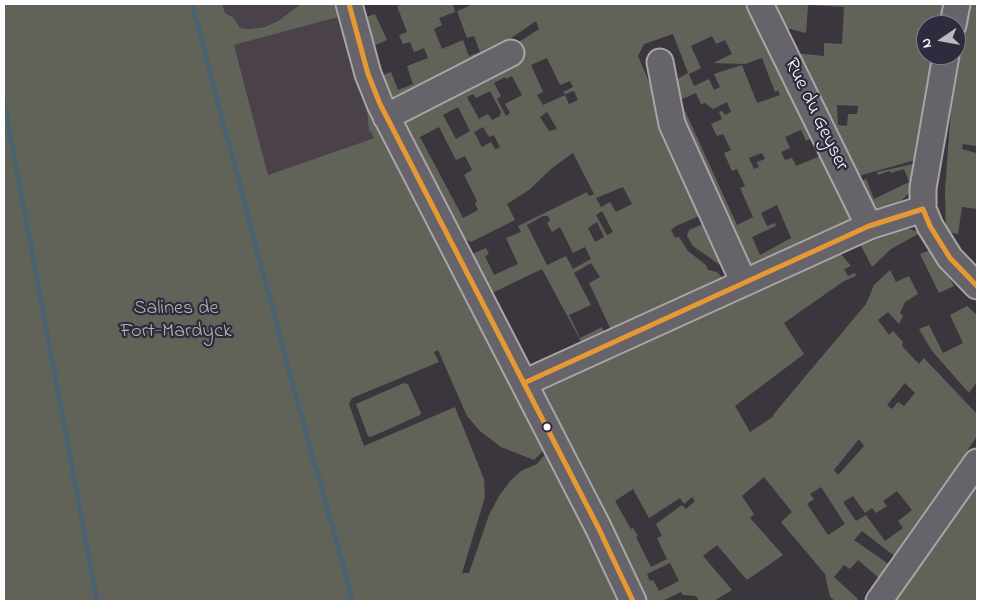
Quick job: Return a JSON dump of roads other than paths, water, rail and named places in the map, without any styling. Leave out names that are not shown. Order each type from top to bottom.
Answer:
[{"type":"street","points":[[349,4],[370,79],[386,117],[598,527],[633,601]]},
{"type":"street","name":"Rue du Geyser","points":[[760,4],[869,226]]},
{"type":"street","points":[[386,117],[512,53]]},
{"type":"street","points":[[660,62],[672,124],[744,283]]},
{"type":"street","points":[[944,65],[923,188],[923,209],[930,226],[950,258],[963,274],[977,286]]},
{"type":"street","points":[[524,383],[869,226],[923,209]]},
{"type":"street","points":[[879,601],[977,462]]},
{"type":"waterway","points":[[192,4],[289,371],[353,601]]},
{"type":"waterway","points":[[4,102],[97,601]]},
{"type":"park label","name":"Salines de Fort-Mardyck","points":[[176,322]]}]
